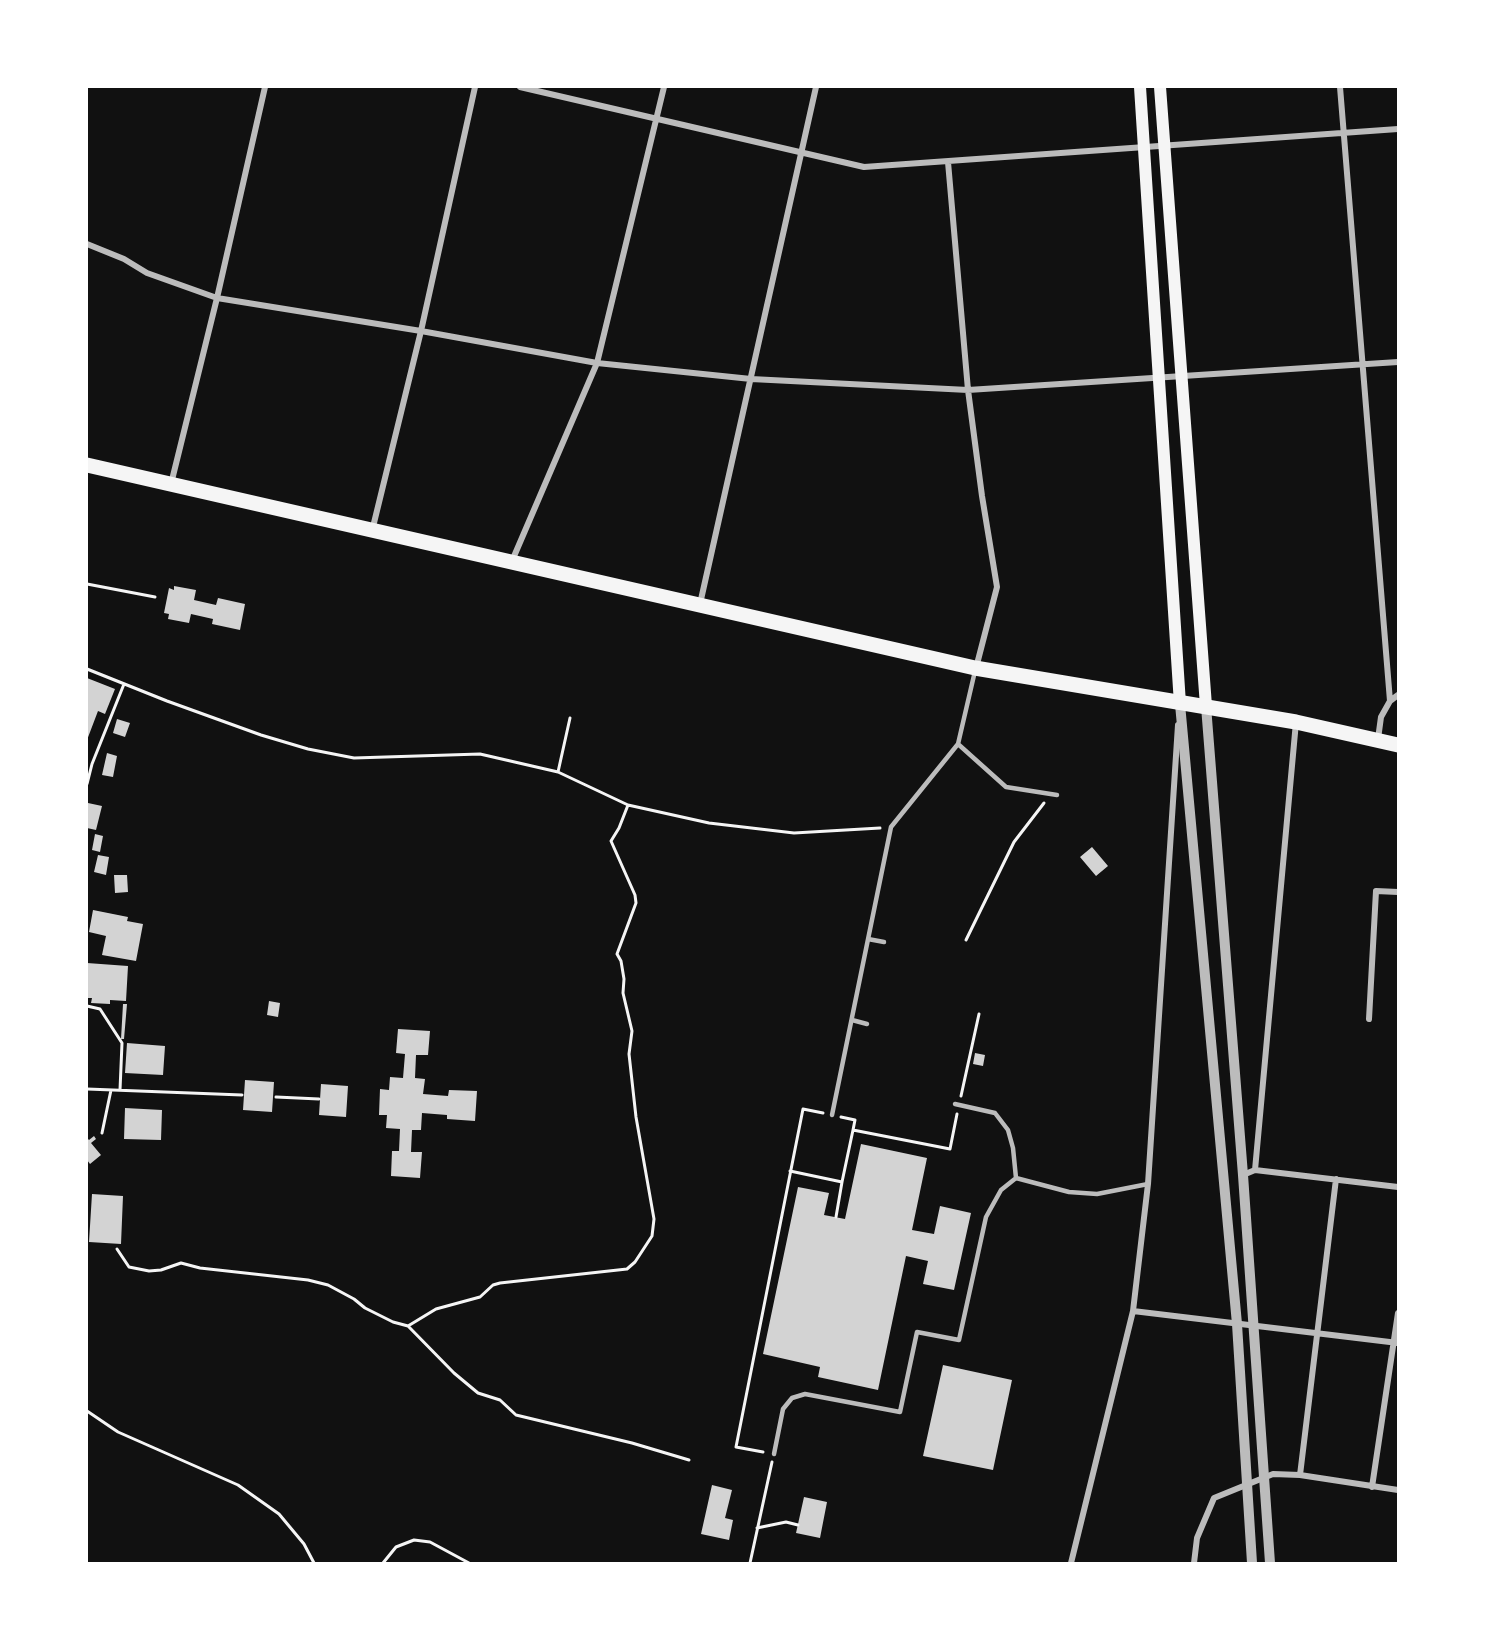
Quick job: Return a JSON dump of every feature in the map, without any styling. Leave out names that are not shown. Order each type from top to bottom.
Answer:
[{"type":"main road","points":[[1140,87],[1180,704]]},
{"type":"main road","points":[[1160,87],[1206,706]]},
{"type":"main road","points":[[87,465],[975,668],[1296,722],[1398,745]]},
{"type":"street","points":[[171,484],[217,298],[265,87]]},
{"type":"street","points":[[372,531],[421,331],[475,87]]},
{"type":"street","points":[[520,87],[864,167],[1398,129]]},
{"type":"street","points":[[512,562],[597,363],[664,87]]},
{"type":"street","points":[[700,604],[816,87]]},
{"type":"street","points":[[1340,87],[1390,701]]},
{"type":"street","points":[[948,162],[968,390],[997,587],[975,668]]},
{"type":"street","points":[[87,244],[124,259],[147,273],[217,298],[421,331],[597,363],[751,379],[968,390],[1398,362]]},
{"type":"street","points":[[1378,740],[1382,717],[1390,701],[1398,695]]},
{"type":"street","points":[[1071,1563],[1133,1311],[1148,1184],[1180,704]]},
{"type":"street","points":[[1180,704],[1237,1323],[1252,1563]]},
{"type":"street","points":[[1206,706],[1243,1175],[1270,1563]]},
{"type":"street","points":[[1255,1170],[1296,722]]},
{"type":"street","points":[[1369,1019],[1376,891],[1398,892]]},
{"type":"street","points":[[1243,1175],[1255,1170],[1398,1187]]},
{"type":"street","points":[[1300,1475],[1336,1179]]},
{"type":"street","points":[[1133,1311],[1396,1343]]},
{"type":"street","points":[[1372,1487],[1396,1343],[1398,1313]]},
{"type":"street","points":[[1194,1563],[1197,1538],[1214,1498],[1273,1474],[1300,1475],[1398,1490]]},
{"type":"lane","points":[[832,1115],[891,827],[958,744],[975,668]]},
{"type":"lane","points":[[958,744],[1006,787],[1054,795]]},
{"type":"lane","points":[[868,939],[884,942]]},
{"type":"lane","points":[[852,1020],[867,1024]]},
{"type":"lane","points":[[957,1104],[995,1113],[1008,1130],[1016,1178]]},
{"type":"lane","points":[[1016,1178],[1069,1192],[1097,1194],[1148,1184]]},
{"type":"lane","points":[[774,1454],[783,1410],[792,1398],[805,1394],[900,1412],[916,1332],[959,1340],[986,1217],[1000,1190],[1016,1178]]},
{"type":"path","points":[[87,584],[155,597]]},
{"type":"path","points":[[87,669],[261,735],[308,749],[354,759],[480,754],[558,772],[628,805],[709,823],[794,833],[891,827]]},
{"type":"path","points":[[87,784],[92,764],[124,684]]},
{"type":"path","points":[[558,772],[570,718]]},
{"type":"path","points":[[966,940],[1014,842],[1054,795]]},
{"type":"path","points":[[408,1326],[436,1309],[480,1297],[493,1285],[500,1283],[627,1269],[635,1262],[652,1236],[654,1219],[636,1117],[629,1054],[632,1031],[623,993],[624,979],[617,954],[636,903],[635,895],[611,841],[628,805]]},
{"type":"path","points":[[87,1006],[100,1009],[122,1043],[120,1090]]},
{"type":"path","points":[[853,1130],[950,1149],[957,1104],[979,1014]]},
{"type":"path","points":[[87,1089],[242,1095]]},
{"type":"path","points":[[102,1133],[111,1090]]},
{"type":"path","points":[[276,1097],[319,1099]]},
{"type":"path","points":[[750,1563],[774,1454],[736,1447],[803,1109],[855,1120],[836,1217]]},
{"type":"path","points":[[790,1171],[842,1182]]},
{"type":"path","points":[[117,1249],[129,1266],[149,1271],[161,1270],[181,1263],[200,1268],[285,1276],[318,1283],[337,1290],[384,1317],[408,1326],[478,1393],[500,1400],[516,1416],[632,1443],[689,1460]]},
{"type":"path","points":[[87,1412],[118,1432],[238,1485],[279,1514],[304,1544],[314,1563]]},
{"type":"path","points":[[758,1528],[786,1522],[798,1525]]},
{"type":"path","points":[[383,1563],[396,1546],[414,1540],[430,1542],[469,1563]]},
{"type":"building","points":[[174,586],[196,590],[194,600],[216,605],[218,598],[245,604],[240,630],[212,624],[213,619],[191,614],[189,623],[168,619],[169,614],[164,613],[169,588],[174,590]]},
{"type":"building","points":[[87,678],[115,689],[105,714],[98,711],[87,740]]},
{"type":"building","points":[[117,719],[130,723],[125,737],[113,733]]},
{"type":"building","points":[[107,753],[117,756],[113,777],[102,775]]},
{"type":"building","points":[[88,803],[102,806],[96,830],[87,828]]},
{"type":"building","points":[[95,834],[103,836],[100,852],[92,850]]},
{"type":"building","points":[[1092,847],[1108,866],[1096,876],[1080,857]]},
{"type":"building","points":[[98,855],[109,857],[106,875],[94,872]]},
{"type":"building","points":[[114,875],[127,875],[128,892],[115,893]]},
{"type":"building","points":[[93,910],[128,917],[127,921],[143,924],[136,961],[102,955],[106,936],[89,932]]},
{"type":"building","points":[[87,963],[128,966],[126,1001],[110,1000],[110,1004],[91,1003],[92,998],[87,998]]},
{"type":"building","points":[[269,1001],[280,1003],[278,1017],[267,1015]]},
{"type":"building","points":[[123,1004],[127,1004],[124,1039],[121,1039]]},
{"type":"building","points":[[398,1029],[430,1031],[428,1055],[416,1055],[415,1078],[425,1079],[423,1094],[448,1096],[449,1090],[477,1091],[475,1121],[447,1119],[447,1115],[422,1113],[421,1130],[412,1130],[411,1152],[422,1152],[420,1178],[391,1176],[392,1151],[399,1151],[400,1129],[386,1128],[387,1115],[379,1115],[380,1089],[389,1090],[390,1077],[403,1078],[405,1054],[396,1053]]},
{"type":"building","points":[[127,1043],[165,1046],[163,1075],[125,1073]]},
{"type":"building","points":[[975,1053],[985,1055],[983,1066],[973,1064]]},
{"type":"building","points":[[245,1080],[274,1082],[272,1112],[243,1110]]},
{"type":"building","points":[[321,1084],[348,1086],[346,1117],[319,1115]]},
{"type":"building","points":[[125,1108],[162,1110],[161,1140],[124,1139]]},
{"type":"building","points":[[94,1136],[96,1139],[91,1143],[101,1155],[90,1164],[87,1160],[87,1138],[89,1140]]},
{"type":"building","points":[[861,1144],[927,1158],[912,1230],[934,1234],[940,1206],[971,1213],[954,1290],[923,1284],[928,1261],[906,1256],[878,1390],[818,1377],[820,1367],[763,1354],[798,1187],[829,1193],[824,1215],[845,1219]]},
{"type":"building","points":[[92,1194],[123,1196],[121,1244],[89,1242]]},
{"type":"building","points":[[943,1365],[1012,1380],[993,1470],[923,1456]]},
{"type":"building","points":[[712,1485],[732,1490],[725,1518],[733,1520],[729,1540],[701,1534]]},
{"type":"building","points":[[804,1497],[827,1502],[820,1538],[796,1533]]}]
